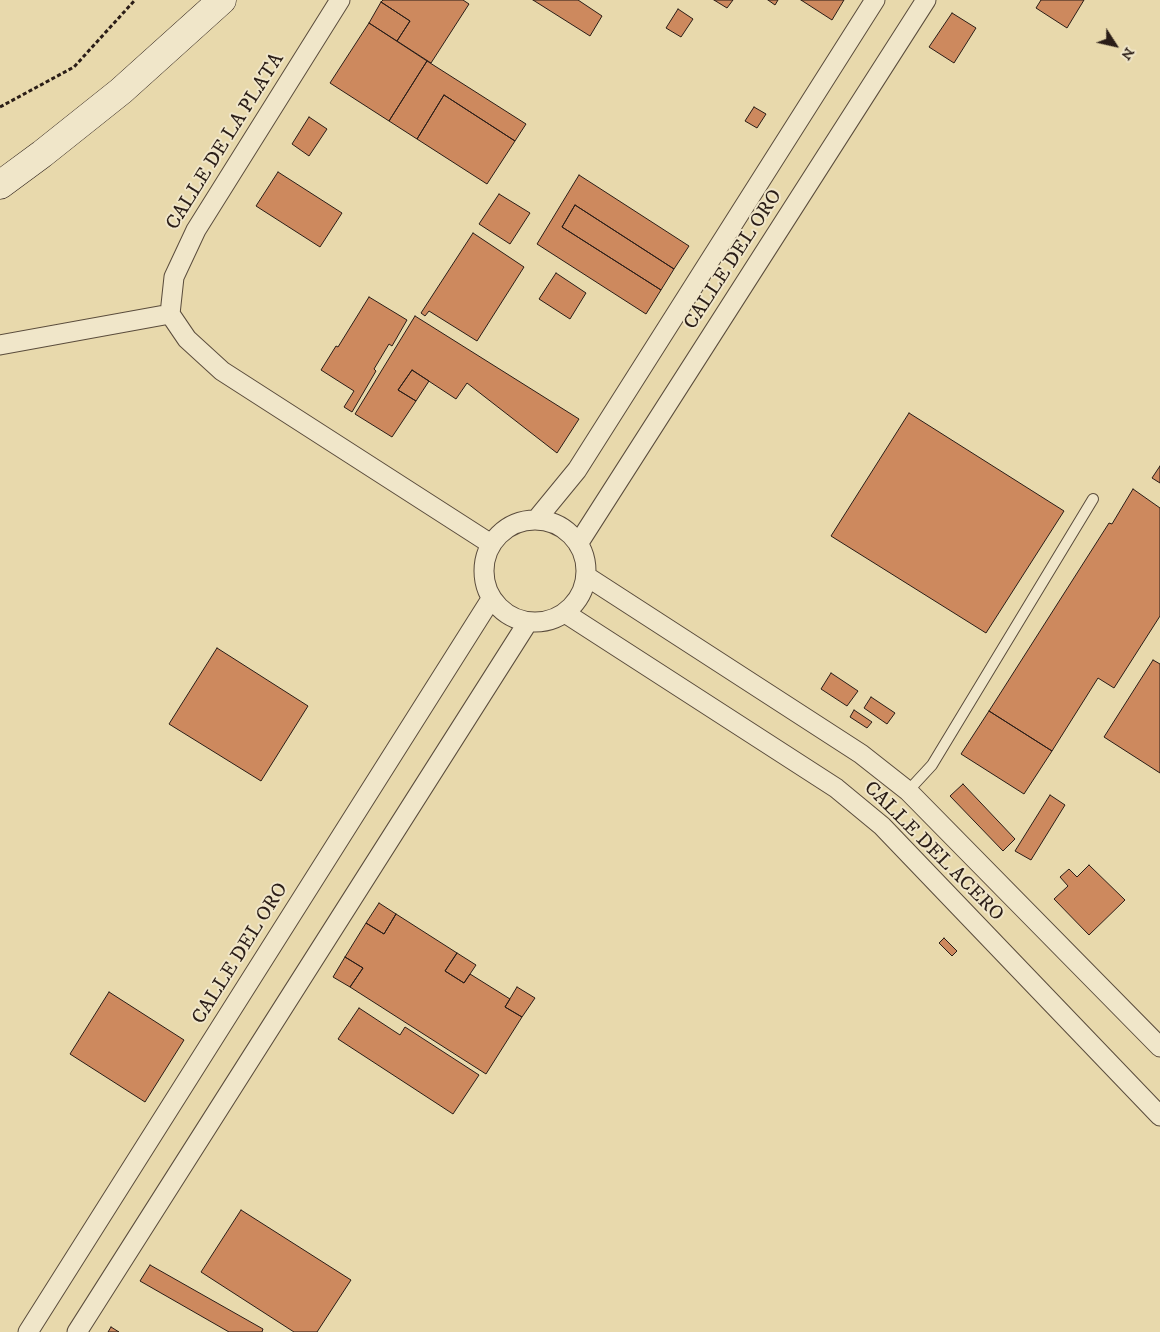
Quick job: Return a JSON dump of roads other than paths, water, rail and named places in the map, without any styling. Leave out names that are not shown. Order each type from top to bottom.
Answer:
[{"type":"main road","points":[[0,185],[121,91],[222,0]]},
{"type":"street","name":"CALLE DE LA PLATA","points":[[170,314],[174,277],[196,230],[340,0]]},
{"type":"street","name":"CALLE DEL ORO","points":[[536,520],[577,470],[875,0]]},
{"type":"street","name":"CALLE DEL ORO","points":[[578,544],[926,0]]},
{"type":"street","points":[[0,344],[170,314],[187,339],[222,371],[491,544]]},
{"type":"street","points":[[536,520],[560,526],[578,544],[585,560],[586,576],[579,597],[565,613],[548,621],[528,622],[507,615],[491,599],[484,581],[484,562],[491,544],[503,531],[518,522],[536,520]]},
{"type":"street","name":"CALLE DEL ACERO","points":[[586,576],[861,754],[908,792],[1160,1047]]},
{"type":"street","name":"CALLE DEL ORO","points":[[28,1332],[491,599]]},
{"type":"street","name":"CALLE DEL ACERO","points":[[565,613],[836,788],[882,826],[1160,1116]]},
{"type":"street","points":[[77,1332],[528,622]]},
{"type":"lane","points":[[908,792],[932,765],[1093,499]]}]
